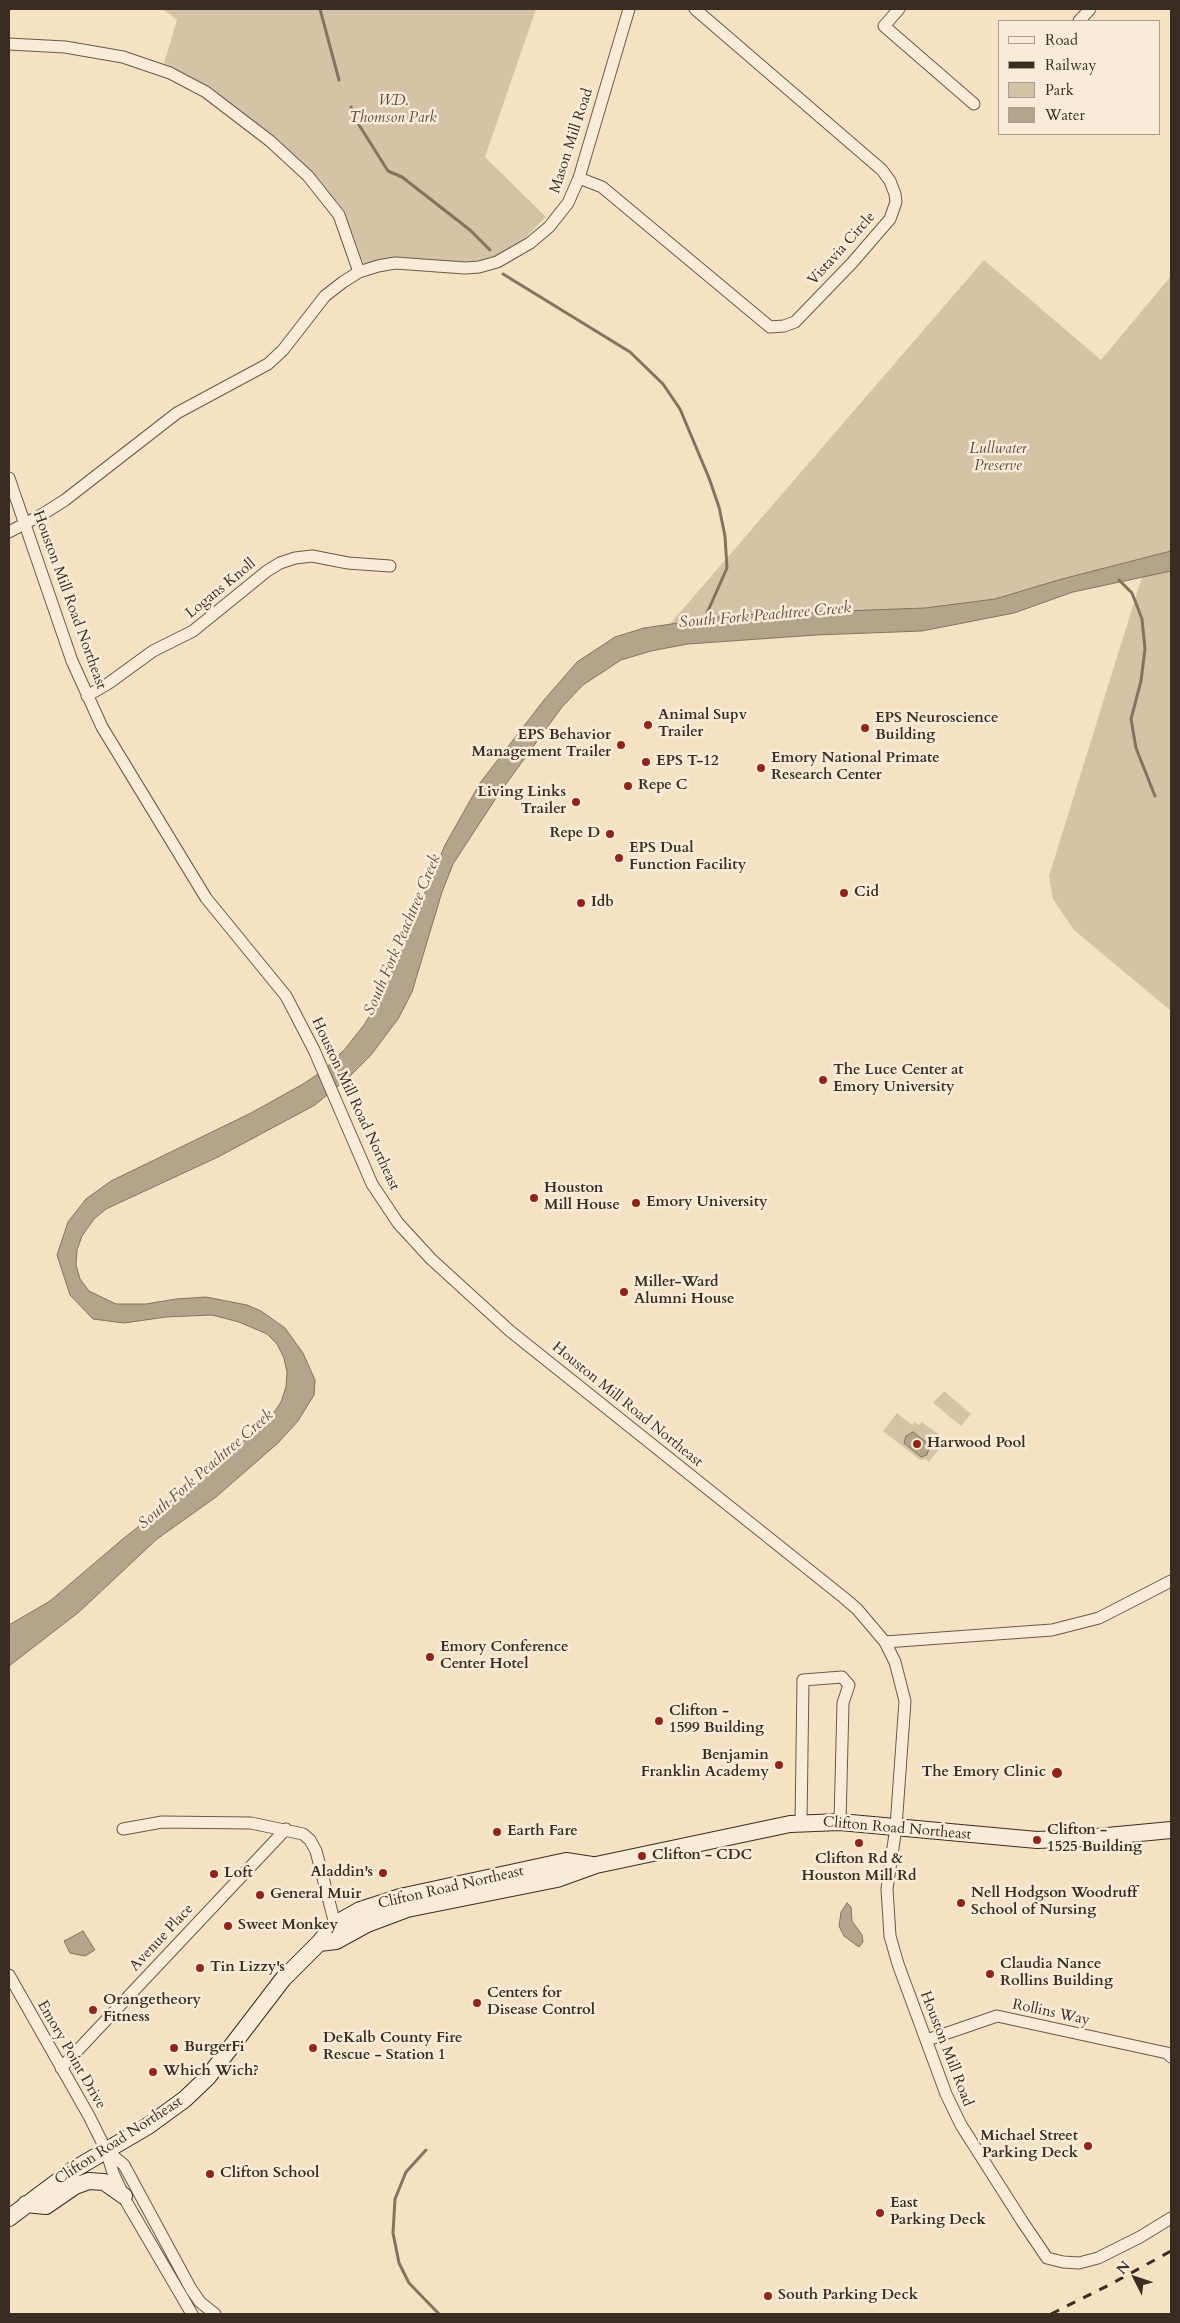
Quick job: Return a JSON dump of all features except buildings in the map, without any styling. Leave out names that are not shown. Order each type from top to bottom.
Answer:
[{"type":"main road","name":"Clifton Road Northeast","points":[[319,1943],[336,1941],[367,1924],[407,1908],[557,1879],[596,1865],[761,1829],[801,1823],[840,1822],[1037,1840],[1086,1838],[1171,1830]]},
{"type":"main road","name":"Clifton Road Northeast","points":[[9,2218],[73,2170],[161,2118],[198,2088],[283,1979],[319,1943],[334,1924],[360,1910],[408,1895],[566,1862],[596,1865]]},
{"type":"main road","points":[[26,2204],[46,2206],[76,2186],[89,2180],[104,2182],[124,2196]]},
{"type":"street","name":"Mason Mill Road","points":[[9,532],[65,500],[177,413],[268,364],[283,350],[325,296],[359,272],[396,263],[465,268],[497,262],[520,250],[550,227],[568,203],[579,178],[629,9]]},
{"type":"street","name":"Vistavia Circle","points":[[579,178],[602,187],[770,327],[784,326],[795,322],[852,263],[890,218],[896,202],[895,194],[890,181],[882,170],[695,9]]},
{"type":"street","points":[[899,9],[884,26],[974,104]]},
{"type":"street","points":[[1080,20],[1090,9]]},
{"type":"street","points":[[9,44],[65,47],[123,57],[170,73],[206,92],[270,141],[308,176],[339,215],[359,272]]},
{"type":"street","name":"Houston Mill Road Northeast","points":[[9,478],[69,653],[102,727],[206,898],[286,996],[314,1050],[346,1128],[372,1184],[398,1223],[431,1259],[521,1340],[843,1597],[885,1642],[895,1662],[905,1701],[896,1827]]},
{"type":"street","name":"Logans Knoll","points":[[87,696],[110,683],[158,648],[194,631],[266,571],[280,563],[312,556],[348,563],[390,566]]},
{"type":"street","points":[[885,1642],[1059,1629],[1099,1618],[1171,1581]]},
{"type":"street","points":[[801,1823],[803,1680],[842,1677],[849,1685],[843,1703],[840,1822]]},
{"type":"street","points":[[123,1829],[162,1822],[251,1823],[303,1834],[310,1840],[316,1851],[334,1924]]},
{"type":"street","name":"Houston Mill Road","points":[[896,1827],[886,1889],[890,1936],[898,1964],[946,2094],[961,2125],[1047,2258],[1063,2262],[1089,2261],[1140,2237],[1171,2218]]},
{"type":"street","name":"Avenue Place","points":[[61,2068],[286,1829]]},
{"type":"street","name":"Emory Point Drive","points":[[9,1975],[106,2150]]},
{"type":"street","name":"Rollins Way","points":[[926,2040],[997,2016],[1167,2053],[1171,2057]]},
{"type":"street","points":[[106,2150],[112,2173],[124,2196],[192,2314]]},
{"type":"street","points":[[106,2150],[124,2165],[192,2289],[200,2302],[215,2314]]},
{"type":"green space","name":"W.D. Thomson Park","points":[[163,9],[536,9],[485,157],[546,217],[518,245],[492,259],[464,262],[394,257],[364,265],[345,212],[313,173],[274,136],[212,88],[164,63],[177,20]]},
{"type":"green space","name":"Lullwater Preserve","points":[[984,260],[1101,360],[1171,276],[1171,1011],[1074,930],[1053,899],[1049,876],[1145,567],[989,607],[657,639]]},
{"type":"green space","points":[[944,1391],[971,1414],[961,1426],[933,1403]]},
{"type":"green space","points":[[897,1413],[912,1425],[915,1422],[919,1425],[922,1422],[941,1436],[938,1440],[943,1444],[929,1462],[926,1459],[920,1460],[883,1431]]},
{"type":"water","name":"South Fork Peachtree Creek","points":[[1171,551],[1171,571],[1073,592],[1014,613],[922,631],[816,635],[688,644],[651,651],[621,660],[583,685],[562,707],[498,795],[453,864],[442,892],[412,992],[398,1019],[371,1055],[350,1076],[315,1105],[218,1157],[106,1209],[94,1219],[82,1236],[77,1250],[76,1265],[80,1279],[89,1291],[116,1304],[146,1304],[206,1297],[247,1305],[261,1311],[285,1328],[303,1353],[315,1380],[314,1395],[298,1421],[278,1443],[216,1497],[157,1539],[79,1612],[9,1666],[9,1625],[50,1601],[124,1538],[224,1459],[273,1414],[281,1402],[286,1387],[287,1372],[284,1358],[277,1344],[267,1334],[239,1322],[212,1315],[166,1317],[124,1323],[93,1319],[70,1295],[57,1255],[68,1222],[86,1199],[111,1181],[251,1113],[303,1084],[324,1070],[345,1049],[364,1025],[380,999],[445,845],[480,783],[544,700],[577,662],[615,637],[644,628],[733,615],[925,608],[995,599],[1062,579]]},
{"type":"water","name":"Harwood Pool","points":[[913,1432],[930,1445],[927,1455],[921,1457],[904,1443],[906,1436]]},
{"type":"water","points":[[847,1903],[851,1907],[852,1921],[862,1935],[863,1942],[859,1947],[844,1936],[839,1926],[841,1912]]},
{"type":"water","points":[[83,1931],[95,1950],[85,1956],[70,1953],[64,1941]]},
{"type":"waterway","points":[[320,9],[339,80]]},
{"type":"waterway","points":[[351,107],[354,117],[388,171],[402,177],[470,230],[490,250]]},
{"type":"waterway","name":"South Fork Peachtree Creek","points":[[503,274],[630,352],[663,384],[680,409],[709,478],[719,507],[725,536],[727,568],[703,622]]},
{"type":"waterway","points":[[1119,580],[1132,593],[1142,619],[1145,649],[1141,681],[1131,719],[1136,748],[1155,796]]},
{"type":"waterway","points":[[426,2150],[406,2172],[395,2199],[393,2233],[399,2263],[409,2283],[439,2314]]},
{"type":"railway","points":[[1051,2314],[1171,2251]]},
{"type":"place","name":"Animal Supv Trailer","points":[[648,725]]},
{"type":"place","name":"EPS Neuroscience Building","points":[[865,728]]},
{"type":"place","name":"EPS Behavior Management Trailer","points":[[621,745]]},
{"type":"place","name":"EPS T-12","points":[[646,762]]},
{"type":"place","name":"Emory National Primate Research Center","points":[[761,768]]},
{"type":"place","name":"Repe C","points":[[628,786]]},
{"type":"place","name":"Living Links Trailer","points":[[576,802]]},
{"type":"place","name":"Repe D","points":[[610,834]]},
{"type":"place","name":"EPS Dual Function Facility","points":[[619,858]]},
{"type":"place","name":"Cid","points":[[844,893]]},
{"type":"place","name":"Idb","points":[[581,903]]},
{"type":"place","name":"The Luce Center at Emory University","points":[[823,1080]]},
{"type":"place","name":"Houston Mill House","points":[[534,1198]]},
{"type":"place","name":"Emory University","points":[[636,1203]]},
{"type":"place","name":"Miller-Ward Alumni House","points":[[624,1292]]},
{"type":"place","name":"Harwood Pool","points":[[917,1444]]},
{"type":"place","name":"Emory Conference Center Hotel","points":[[430,1657]]},
{"type":"place","name":"Clifton - 1599 Building","points":[[659,1721]]},
{"type":"place","name":"Benjamin Franklin Academy","points":[[779,1765]]},
{"type":"place","name":"The Emory Clinic","points":[[1057,1773]]},
{"type":"place","name":"Earth Fare","points":[[497,1832]]},
{"type":"place","name":"Clifton - 1525 Building","points":[[1037,1840]]},
{"type":"place","name":"Clifton Rd & Houston Mill Rd","points":[[859,1843]]},
{"type":"place","name":"Clifton - CDC","points":[[642,1856]]},
{"type":"place","name":"Aladdin's","points":[[383,1873]]},
{"type":"place","name":"Loft","points":[[214,1874]]},
{"type":"place","name":"General Muir","points":[[260,1895]]},
{"type":"place","name":"Nell Hodgson Woodruff School of Nursing","points":[[961,1903]]},
{"type":"place","name":"Sweet Monkey","points":[[228,1926]]},
{"type":"place","name":"Tin Lizzy's","points":[[200,1968]]},
{"type":"place","name":"Claudia Nance Rollins Building","points":[[990,1974]]},
{"type":"place","name":"Centers for Disease Control","points":[[477,2003]]},
{"type":"place","name":"Orangetheory Fitness","points":[[93,2010]]},
{"type":"place","name":"BurgerFi","points":[[174,2048]]},
{"type":"place","name":"DeKalb County Fire Rescue - Station 1","points":[[313,2048]]},
{"type":"place","name":"Which Wich?","points":[[153,2072]]},
{"type":"place","name":"Michael Street Parking Deck","points":[[1088,2146]]},
{"type":"place","name":"Clifton School","points":[[210,2174]]},
{"type":"place","name":"East Parking Deck","points":[[880,2213]]},
{"type":"place","name":"South Parking Deck","points":[[768,2296]]}]
